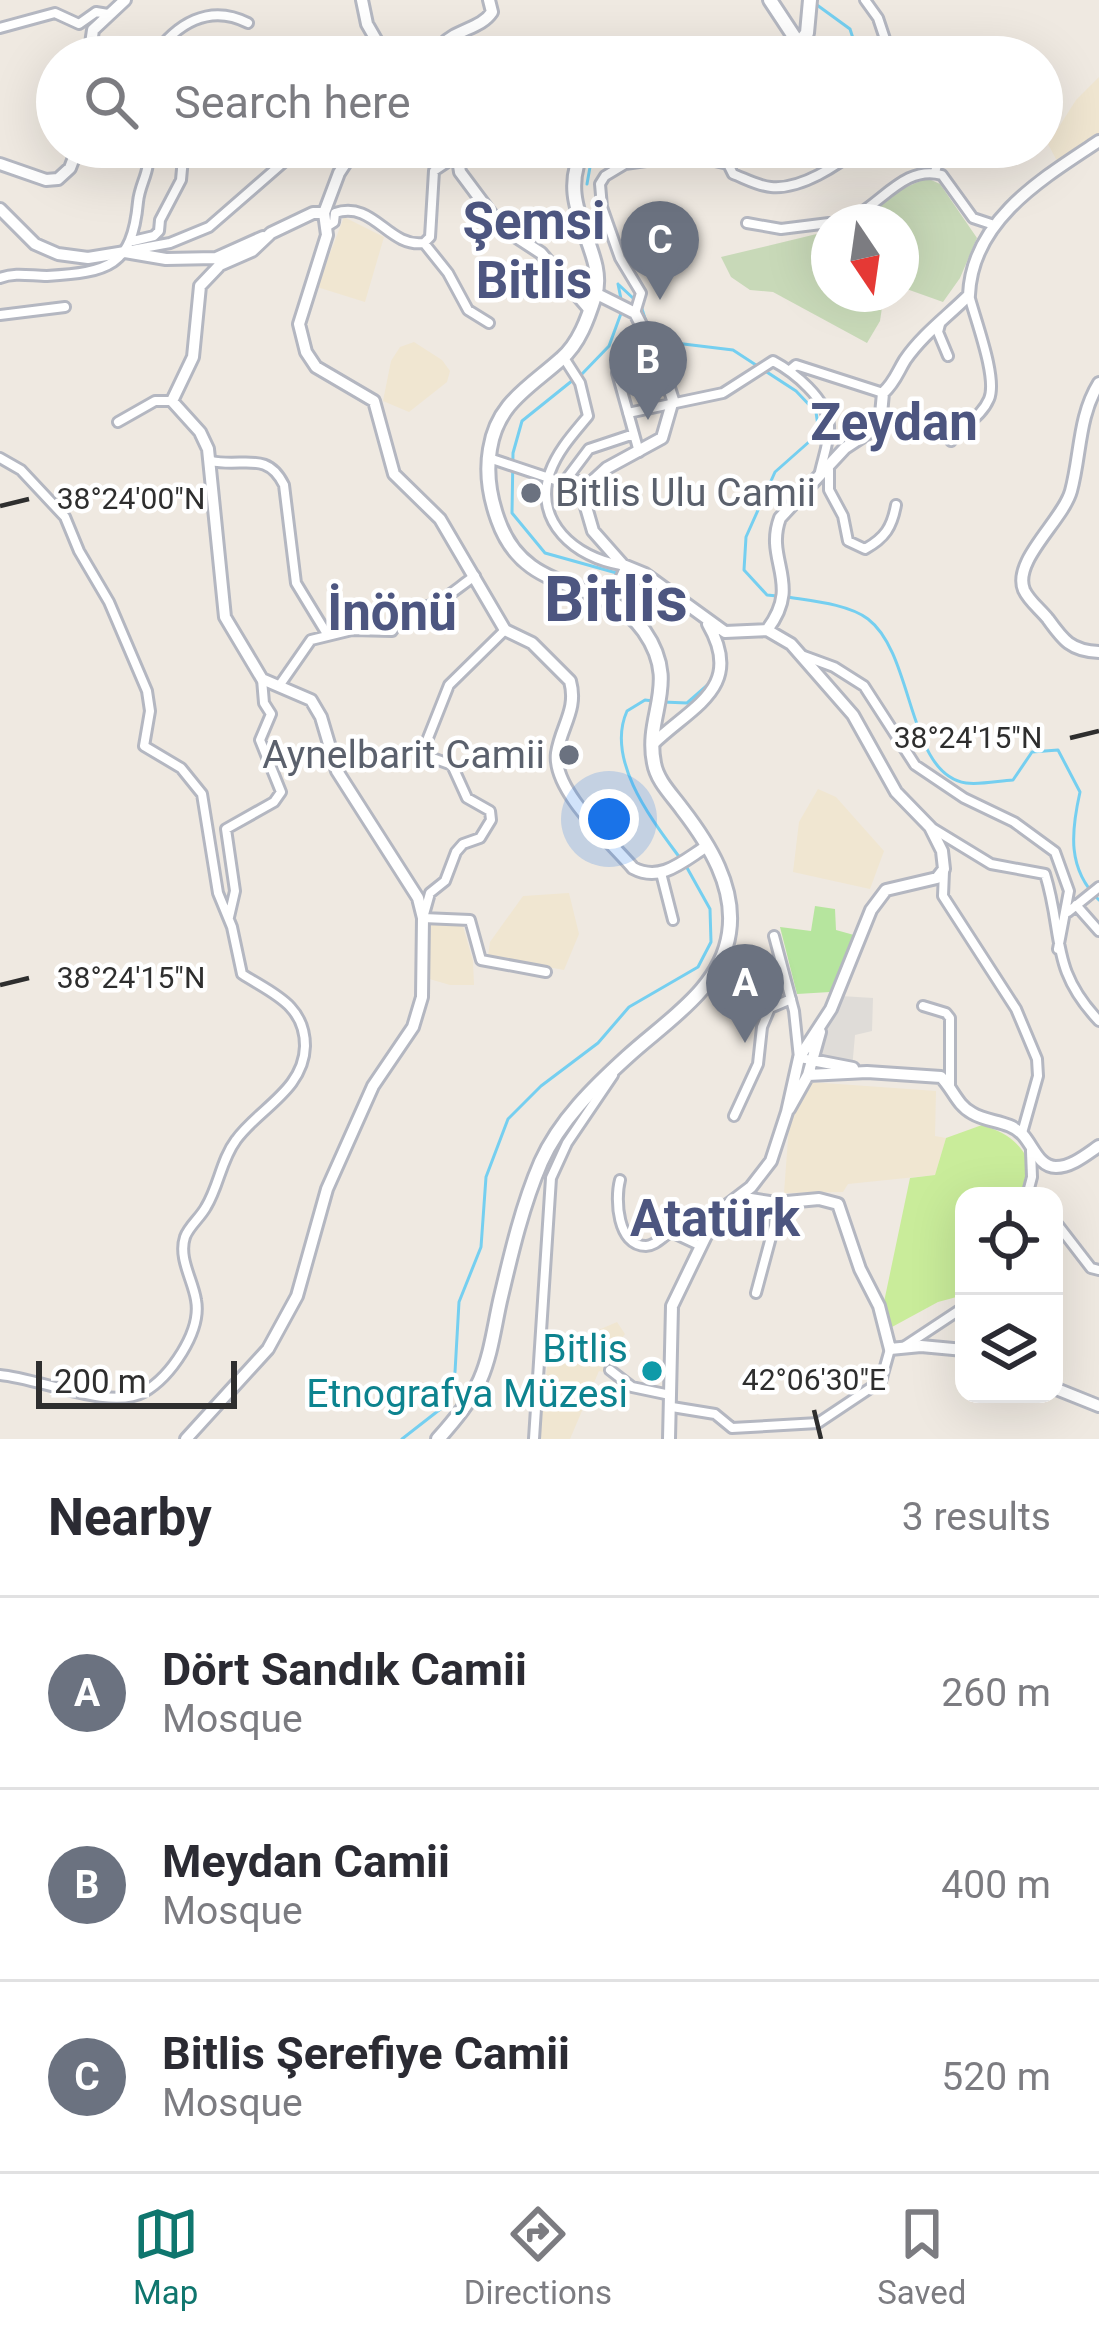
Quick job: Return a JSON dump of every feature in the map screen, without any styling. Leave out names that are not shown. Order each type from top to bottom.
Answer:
[{"type":"main road","points":[[770,0],[792,36]]},
{"type":"main road","points":[[806,36],[810,0]]},
{"type":"main road","points":[[437,1439],[461,1412],[486,1365],[514,1241],[542,1161],[566,1119],[617,1066],[695,998],[724,951],[730,916],[729,898],[707,846],[660,780],[653,745],[662,692],[653,646],[634,619],[614,605],[530,568],[513,551],[491,499],[490,445],[508,404],[564,358],[580,335],[596,293],[597,275],[577,215],[576,168]]},
{"type":"street","points":[[93,36],[125,0]]},
{"type":"street","points":[[362,0],[374,36]]},
{"type":"street","points":[[865,0],[884,36]]},
{"type":"street","points":[[449,36],[487,20],[492,4]]},
{"type":"street","points":[[0,28],[55,13],[79,24],[95,12],[108,14]]},
{"type":"street","points":[[172,36],[199,15],[231,14],[248,23]]},
{"type":"street","points":[[1063,165],[1099,141]]},
{"type":"street","points":[[0,164],[46,180],[58,179],[70,168]]},
{"type":"street","points":[[0,278],[106,266],[128,246],[149,168]]},
{"type":"street","points":[[0,209],[34,244],[58,254],[88,258],[154,236],[182,180],[183,168]]},
{"type":"street","points":[[128,246],[170,242],[208,227],[277,168]]},
{"type":"street","points":[[342,168],[324,213],[326,227],[299,324],[306,352],[316,367],[374,401],[394,474],[428,504],[505,629],[532,643],[570,681],[573,710],[557,750],[557,769],[565,788],[633,868],[646,875],[661,873],[707,846]]},
{"type":"street","points":[[326,227],[334,222],[335,213],[353,210],[378,219],[406,243],[424,243],[430,237],[437,168]]},
{"type":"street","points":[[459,168],[501,227],[541,253],[589,309]]},
{"type":"street","points":[[618,168],[600,184],[602,207],[631,306],[661,363],[673,406],[662,438],[607,468],[591,486],[588,520],[624,570]]},
{"type":"street","points":[[730,168],[733,174],[759,184],[790,185],[830,168]]},
{"type":"street","points":[[935,172],[936,168]]},
{"type":"street","points":[[951,441],[963,424],[977,417],[991,389],[969,295],[973,266],[996,225],[1037,182],[1058,168]]},
{"type":"street","points":[[871,204],[910,178],[935,172],[973,218],[996,225]]},
{"type":"street","points":[[128,246],[166,259],[216,258],[313,213],[324,213]]},
{"type":"street","points":[[747,223],[781,229],[811,225]]},
{"type":"street","points":[[172,400],[193,357],[200,286],[220,265],[252,251],[271,233]]},
{"type":"street","points":[[424,243],[468,310],[489,323]]},
{"type":"street","points":[[596,293],[631,306]]},
{"type":"street","points":[[766,629],[781,607],[785,589],[775,533],[794,500],[824,474],[844,448],[880,424],[883,392],[898,379],[903,363],[941,318],[969,295]]},
{"type":"street","points":[[0,315],[65,307]]},
{"type":"street","points":[[941,318],[938,332],[948,356]]},
{"type":"street","points":[[640,453],[617,373],[645,337]]},
{"type":"street","points":[[564,358],[580,382],[587,416],[559,452],[549,476],[546,502],[556,527],[588,557],[647,581],[725,632],[766,629],[802,656],[853,715],[896,792],[930,827],[991,864],[1045,874],[1058,950],[1081,1002],[1099,1021]]},
{"type":"street","points":[[628,413],[724,393],[773,362],[790,370],[825,411],[830,427],[824,474],[848,541],[865,549],[885,536],[896,505]]},
{"type":"street","points":[[790,370],[796,365],[883,392]]},
{"type":"street","points":[[1099,383],[1083,417],[1070,494],[1028,558],[1022,581],[1025,594],[1060,639],[1076,650],[1099,652]]},
{"type":"street","points":[[118,422],[155,401],[172,400]]},
{"type":"street","points":[[172,400],[200,432],[211,461],[225,617],[262,679],[264,704],[271,714],[260,740],[281,792],[274,802],[226,829],[235,891],[228,917]]},
{"type":"street","points":[[489,458],[564,483],[590,449],[634,434]]},
{"type":"street","points":[[0,458],[31,479],[65,517],[109,602],[147,692],[150,711],[144,746],[181,767],[202,794],[218,893],[242,974],[284,998],[296,1012],[304,1046],[294,1078],[237,1138],[206,1208],[186,1234],[185,1264],[197,1302],[191,1334],[177,1359],[150,1389],[119,1398],[0,1376]]},
{"type":"street","points":[[211,461],[258,462],[279,474],[296,583],[327,634]]},
{"type":"street","points":[[568,477],[591,486]]},
{"type":"street","points":[[614,605],[624,570]]},
{"type":"street","points":[[279,687],[311,640],[369,629],[392,631],[420,606],[434,604],[475,576]]},
{"type":"street","points":[[614,605],[640,595],[647,581]]},
{"type":"street","points":[[653,745],[713,694],[719,678],[717,640],[706,620]]},
{"type":"street","points":[[186,1439],[268,1349],[297,1296],[327,1189],[373,1086],[413,1027],[422,997],[423,918],[430,893],[445,881],[456,852],[480,838],[491,820],[490,811],[467,798],[452,765],[427,756],[424,748],[449,685],[505,629]]},
{"type":"street","points":[[802,656],[834,667],[864,686],[915,765],[964,798],[1014,822],[1055,853],[1069,890],[1058,950]]},
{"type":"street","points":[[262,679],[311,700],[337,771],[407,880],[423,918]]},
{"type":"street","points":[[930,827],[942,851],[943,896],[1016,1009],[1037,1059],[1026,1139],[1034,1162],[1029,1187]]},
{"type":"street","points":[[669,1439],[672,1306],[717,1213],[771,1161],[795,1072],[822,1025],[871,910],[886,890],[937,878],[944,869]]},
{"type":"street","points":[[661,873],[674,920]]},
{"type":"street","points":[[1066,913],[1098,887]]},
{"type":"street","points":[[1076,905],[1099,931]]},
{"type":"street","points":[[423,918],[470,920],[481,960],[546,972]]},
{"type":"street","points":[[774,936],[808,1075],[787,1112]]},
{"type":"street","points":[[734,1116],[758,1064],[762,1027],[770,1008],[791,999]]},
{"type":"street","points":[[923,1006],[946,1012],[950,1018],[950,1086]]},
{"type":"street","points":[[806,1059],[868,1072]]},
{"type":"street","points":[[534,1439],[551,1178],[617,1066]]},
{"type":"street","points":[[795,1072],[926,1073],[941,1078],[961,1105],[974,1115],[1005,1123],[1046,1164],[1055,1167],[1072,1163],[1099,1146]]},
{"type":"street","points":[[620,1180],[616,1197],[623,1230],[633,1241],[652,1246],[671,1232],[701,1246]]},
{"type":"street","points":[[738,1197],[776,1203],[819,1199],[838,1204],[896,1348]]},
{"type":"street","points":[[755,1293],[776,1203]]},
{"type":"street","points":[[1063,1232],[1091,1268],[1099,1270]]},
{"type":"street","points":[[822,1439],[821,1418],[881,1381],[896,1348],[955,1312]]},
{"type":"street","points":[[896,1348],[955,1347]]},
{"type":"street","points":[[610,1370],[632,1387],[715,1414],[732,1428],[818,1423]]},
{"type":"street","points":[[1063,1392],[1099,1406]]},
{"type":"shaded area","points":[[1099,77],[1099,138],[1063,158],[1063,120]]},
{"type":"shaded area","points":[[344,217],[384,237],[365,302],[317,287]]},
{"type":"shaded area","points":[[414,342],[450,371],[447,382],[409,412],[383,401],[391,361],[400,347]]},
{"type":"shaded area","points":[[818,789],[836,797],[884,851],[870,889],[793,872],[799,822]]},
{"type":"shaded area","points":[[569,893],[579,934],[564,970],[488,956],[490,942],[523,896]]},
{"type":"shaded area","points":[[431,924],[463,926],[474,985],[426,978]]},
{"type":"shaded area","points":[[841,996],[873,998],[872,1031],[855,1035],[852,1069],[811,1066]]},
{"type":"shaded area","points":[[810,1082],[936,1091],[935,1136],[946,1138],[935,1175],[848,1184],[843,1192],[784,1193],[789,1125]]},
{"type":"shaded area","points":[[617,1322],[625,1334],[613,1350],[607,1373],[599,1371],[570,1439],[539,1439],[548,1359]]},
{"type":"green space","points":[[927,178],[940,184],[977,238],[960,278],[943,302],[919,293],[919,204],[882,204]]},
{"type":"green space","points":[[811,235],[811,312],[881,312],[880,321],[867,343],[773,292],[750,290],[731,277],[721,257]]},
{"type":"green space","points":[[815,906],[835,909],[836,930],[854,935],[830,992],[797,994],[780,927],[811,931]]},
{"type":"green space","points":[[982,1125],[1009,1137],[1028,1159],[1023,1187],[955,1187],[955,1297],[892,1327],[884,1302],[910,1178],[935,1175],[946,1138]]},
{"type":"waterway","points":[[817,5],[850,29],[852,36]]},
{"type":"waterway","points":[[587,184],[590,168]]},
{"type":"waterway","points":[[618,284],[621,299]]},
{"type":"waterway","points":[[619,285],[634,299]]},
{"type":"waterway","points":[[641,306],[649,331],[667,342],[733,350],[796,391],[816,412],[819,433],[775,472],[746,537],[744,570],[767,595],[777,596]]},
{"type":"waterway","points":[[581,375],[609,346],[623,308]]},
{"type":"waterway","points":[[573,380],[522,421],[513,453],[512,513],[545,553],[631,577],[659,590]]},
{"type":"waterway","points":[[787,597],[829,604],[868,619],[895,659],[932,759],[947,775],[966,783],[1013,780],[1032,752],[1058,750],[1080,792],[1074,836],[1077,863],[1099,900]]},
{"type":"waterway","points":[[663,702],[687,703],[711,682]]},
{"type":"waterway","points":[[653,701],[645,700],[627,711],[622,749],[635,789],[680,858]]},
{"type":"waterway","points":[[402,1439],[443,1407],[455,1372],[459,1302],[481,1247],[486,1177],[508,1119],[541,1086],[598,1043],[629,1007],[698,967],[711,942],[710,909],[686,866]]},
{"type":"place","name":"Bitlis Şerefiye Camii","points":[[660,300]]},
{"type":"place","name":"Meydan Camii","points":[[648,420]]},
{"type":"place","name":"Bitlis Ulu Camii","points":[[531,493]]},
{"type":"place","name":"Aynelbarit Camii","points":[[569,755]]},
{"type":"place","name":"Dört Sandık Camii","points":[[745,1043]]},
{"type":"place","name":"Bitlis Etnografya Müzesi","points":[[652,1371]]},
{"type":"district","name":"Şemsi Bitlis","points":[[534,250]]},
{"type":"district","name":"Zeydan","points":[[894,422]]},
{"type":"district","name":"Bitlis","points":[[616,599]]},
{"type":"district","name":"İnönü","points":[[392,612]]},
{"type":"district","name":"Atatürk","points":[[715,1218]]}]
